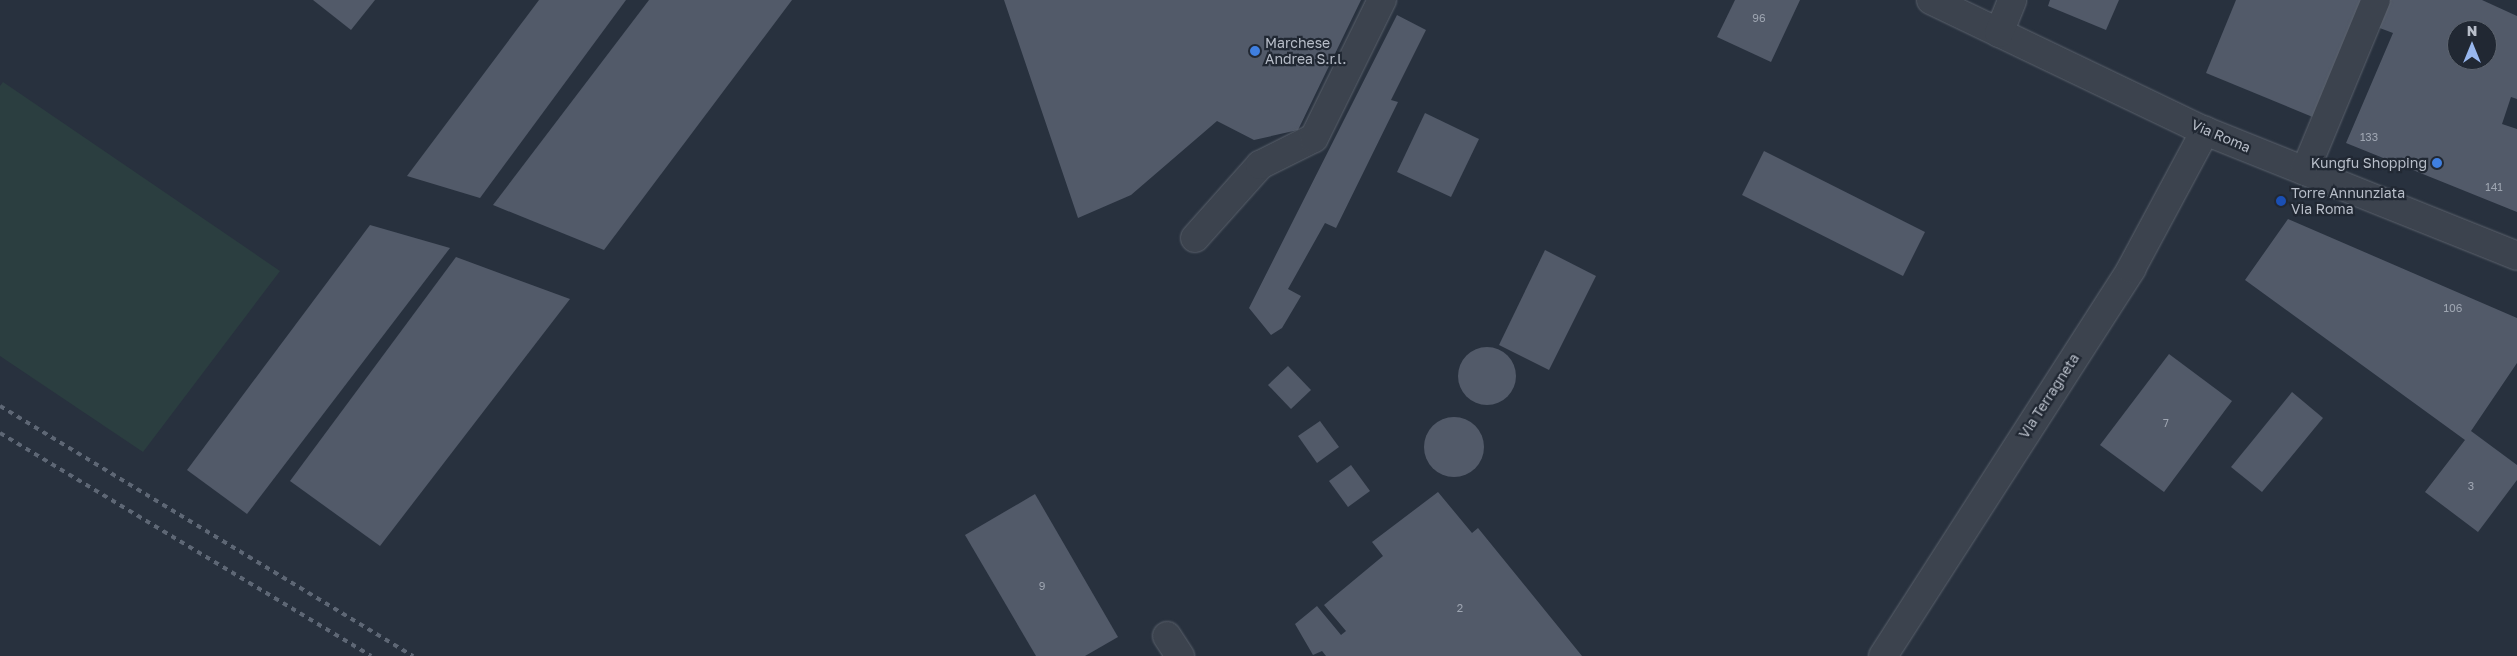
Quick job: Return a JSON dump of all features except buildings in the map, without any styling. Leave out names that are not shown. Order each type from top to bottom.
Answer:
[{"type":"street","points":[[1195,238],[1260,165],[1314,138],[1382,0]]},
{"type":"street","name":"Via Roma","points":[[1932,0],[2205,131],[2517,256]]},
{"type":"street","points":[[1999,32],[2012,0]]},
{"type":"street","points":[[2305,171],[2376,0]]},
{"type":"street","name":"Via Terragneta","points":[[1883,656],[2131,269],[2205,131]]},
{"type":"shaded area","points":[[3,82],[280,271],[143,452],[0,356],[0,86]]},
{"type":"railway","points":[[0,406],[413,656]]},
{"type":"railway","points":[[0,433],[371,656]]},
{"type":"place","name":"Marchese Andrea S.r.l.","points":[[1255,51]]},
{"type":"place","name":"Kungfu Shopping","points":[[2437,163]]},
{"type":"place","name":"Torre Annunziata Via Roma","points":[[2281,201]]}]
